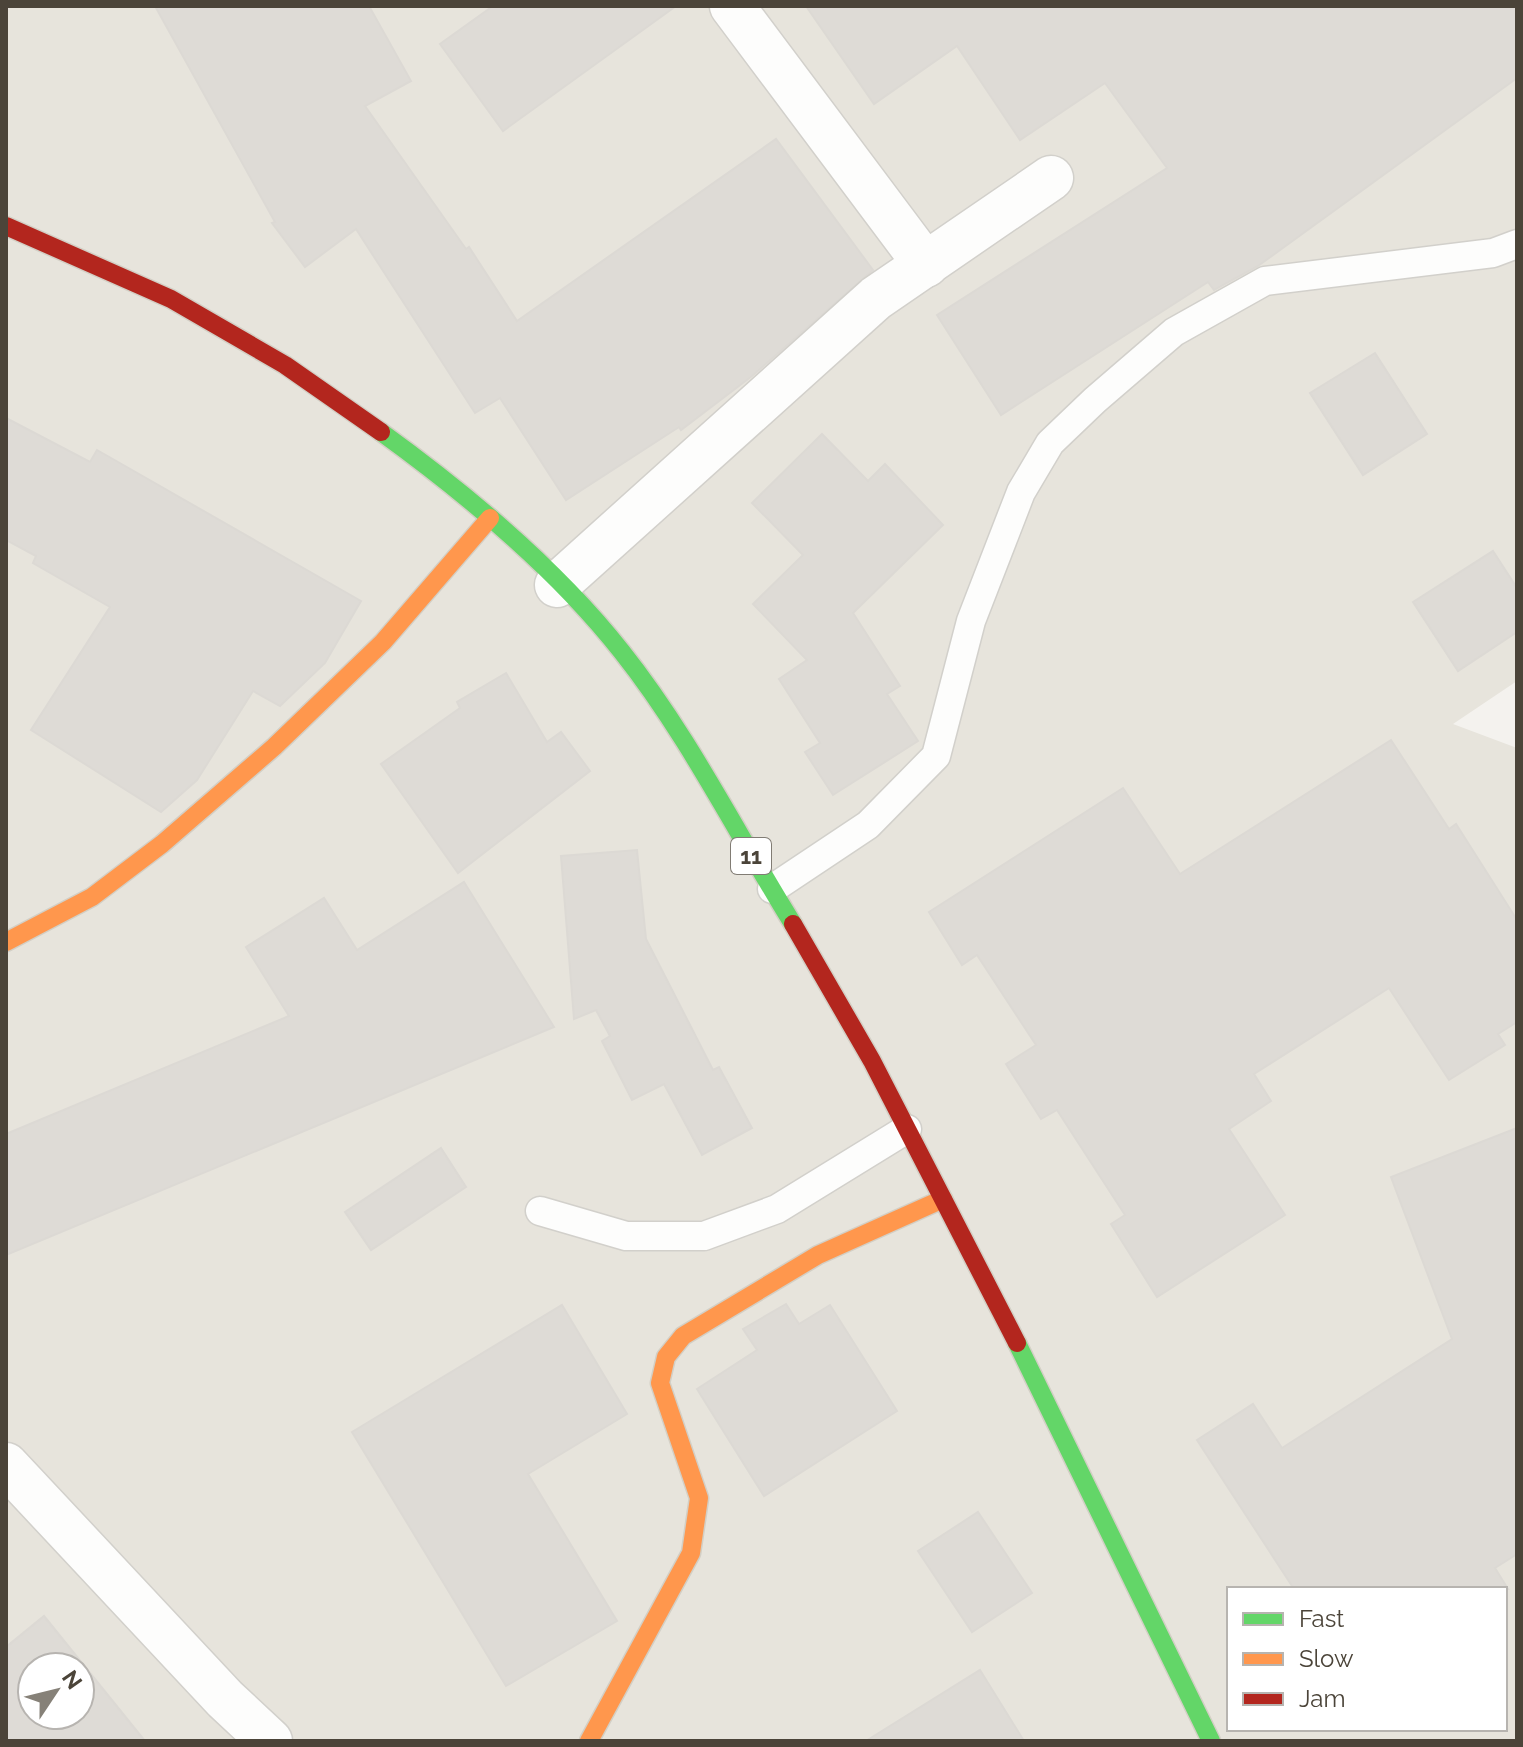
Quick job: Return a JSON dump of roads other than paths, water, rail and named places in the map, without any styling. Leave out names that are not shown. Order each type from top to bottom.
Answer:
[{"type":"main road","name":"11","points":[[6,226],[169,298],[281,361],[490,518],[601,627],[662,707],[809,947],[943,1199],[1211,1741]]},
{"type":"main road","points":[[6,942],[92,897],[162,844],[274,747],[383,642],[490,518]]},
{"type":"main road","points":[[589,1741],[691,1553],[699,1498],[660,1383],[660,1367],[670,1348],[683,1336],[818,1255],[943,1199]]},
{"type":"street","points":[[732,6],[926,265]]},
{"type":"street","points":[[557,585],[876,298],[1051,178]]},
{"type":"street","points":[[6,1465],[225,1699],[270,1741]]},
{"type":"lane","points":[[772,889],[868,825],[936,756],[971,621],[1021,492],[1050,443],[1174,332],[1265,281],[1493,253],[1517,244]]},
{"type":"lane","points":[[540,1211],[626,1236],[704,1236],[777,1209],[907,1129]]}]
